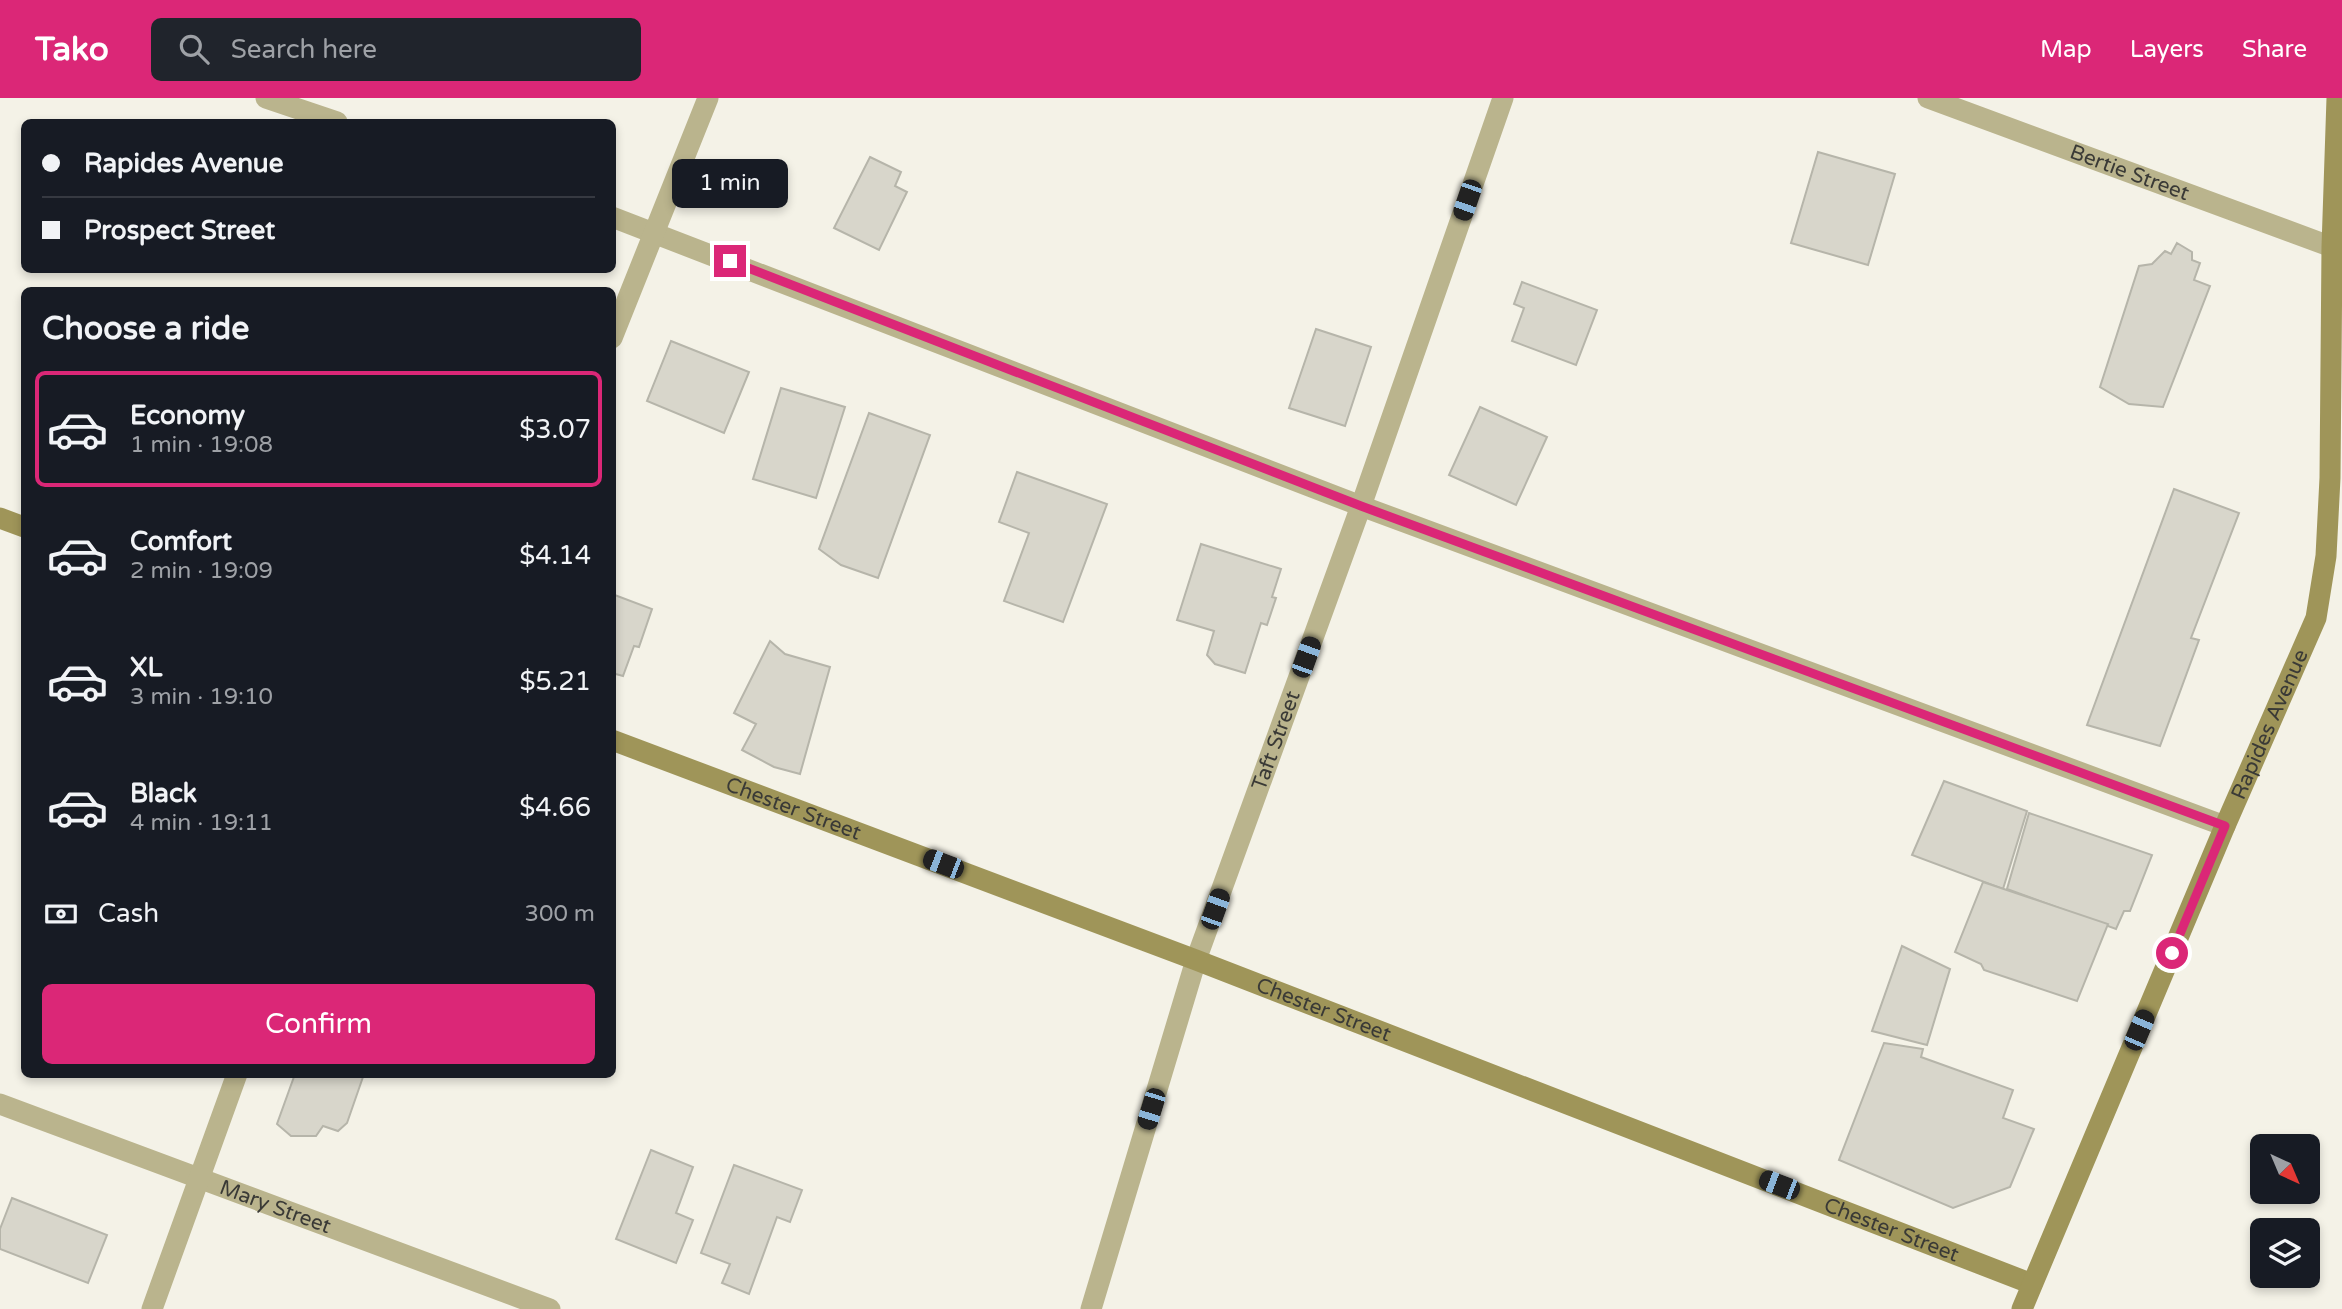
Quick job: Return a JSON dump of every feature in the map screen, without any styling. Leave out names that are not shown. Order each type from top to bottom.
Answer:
[{"type":"street","points":[[266,98],[328,119]]},
{"type":"street","points":[[616,328],[708,98]]},
{"type":"street","name":"Taft Street","points":[[1091,1309],[1196,960],[1361,506],[1503,98]]},
{"type":"street","name":"Bertie Street","points":[[1928,98],[2332,247]]},
{"type":"street","name":"Rapides Avenue","points":[[2022,1309],[2225,826],[2316,618],[2326,556],[2330,478],[2332,247],[2337,98]]},
{"type":"street","points":[[616,218],[1361,506],[2225,826]]},
{"type":"street","points":[[0,518],[21,526]]},
{"type":"street","name":"Chester Street","points":[[616,742],[1196,960],[2032,1284]]},
{"type":"street","points":[[152,1309],[236,1078]]},
{"type":"street","name":"Mary Street","points":[[0,1104],[550,1309]]},
{"type":"building","points":[[1818,152],[1895,174],[1868,265],[1791,243]]},
{"type":"building","points":[[870,157],[901,172],[895,186],[907,192],[879,250],[834,228]]},
{"type":"building","points":[[2177,243],[2192,252],[2192,260],[2200,263],[2194,280],[2210,286],[2163,407],[2129,404],[2100,387],[2139,266],[2152,264],[2165,251],[2171,254]]},
{"type":"building","points":[[1522,282],[1597,310],[1576,365],[1512,341],[1524,308],[1514,304]]},
{"type":"building","points":[[1316,329],[1371,347],[1345,426],[1289,408]]},
{"type":"building","points":[[671,341],[749,372],[724,433],[647,401]]},
{"type":"building","points":[[781,388],[845,407],[816,498],[753,479]]},
{"type":"building","points":[[1480,407],[1547,437],[1516,505],[1449,475]]},
{"type":"building","points":[[869,413],[930,435],[878,578],[841,565],[819,549]]},
{"type":"building","points":[[1017,472],[1107,504],[1063,622],[1004,601],[1029,533],[999,522]]},
{"type":"building","points":[[2174,489],[2239,513],[2191,638],[2199,640],[2160,746],[2087,725]]},
{"type":"building","points":[[1201,544],[1281,569],[1272,597],[1276,598],[1267,625],[1261,623],[1245,673],[1215,664],[1207,655],[1214,631],[1177,620]]},
{"type":"building","points":[[616,596],[652,609],[639,647],[634,646],[623,676],[616,674]]},
{"type":"building","points":[[770,641],[785,654],[830,667],[800,774],[774,767],[742,750],[756,724],[734,713]]},
{"type":"building","points":[[1944,781],[2027,811],[2003,889],[1912,855]]},
{"type":"building","points":[[2029,813],[2152,855],[2130,911],[2124,911],[2116,929],[2007,889]]},
{"type":"building","points":[[1983,882],[2108,924],[2077,1001],[1984,970],[1981,964],[1955,952]]},
{"type":"building","points":[[1902,946],[1950,969],[1927,1045],[1872,1031]]},
{"type":"building","points":[[1884,1043],[1923,1049],[1921,1057],[2013,1090],[2003,1118],[2034,1129],[2010,1187],[1953,1208],[1839,1160]]},
{"type":"building","points":[[294,1078],[363,1078],[347,1123],[338,1131],[323,1126],[316,1136],[291,1136],[277,1124]]},
{"type":"building","points":[[651,1150],[693,1167],[676,1213],[693,1220],[676,1263],[616,1239]]},
{"type":"building","points":[[734,1165],[802,1190],[790,1222],[777,1217],[749,1294],[722,1283],[730,1264],[701,1253]]},
{"type":"building","points":[[12,1198],[107,1235],[88,1283],[0,1249],[0,1229]]},
{"type":"route","points":[[730,261],[1361,506],[2225,826],[2172,953]]}]
